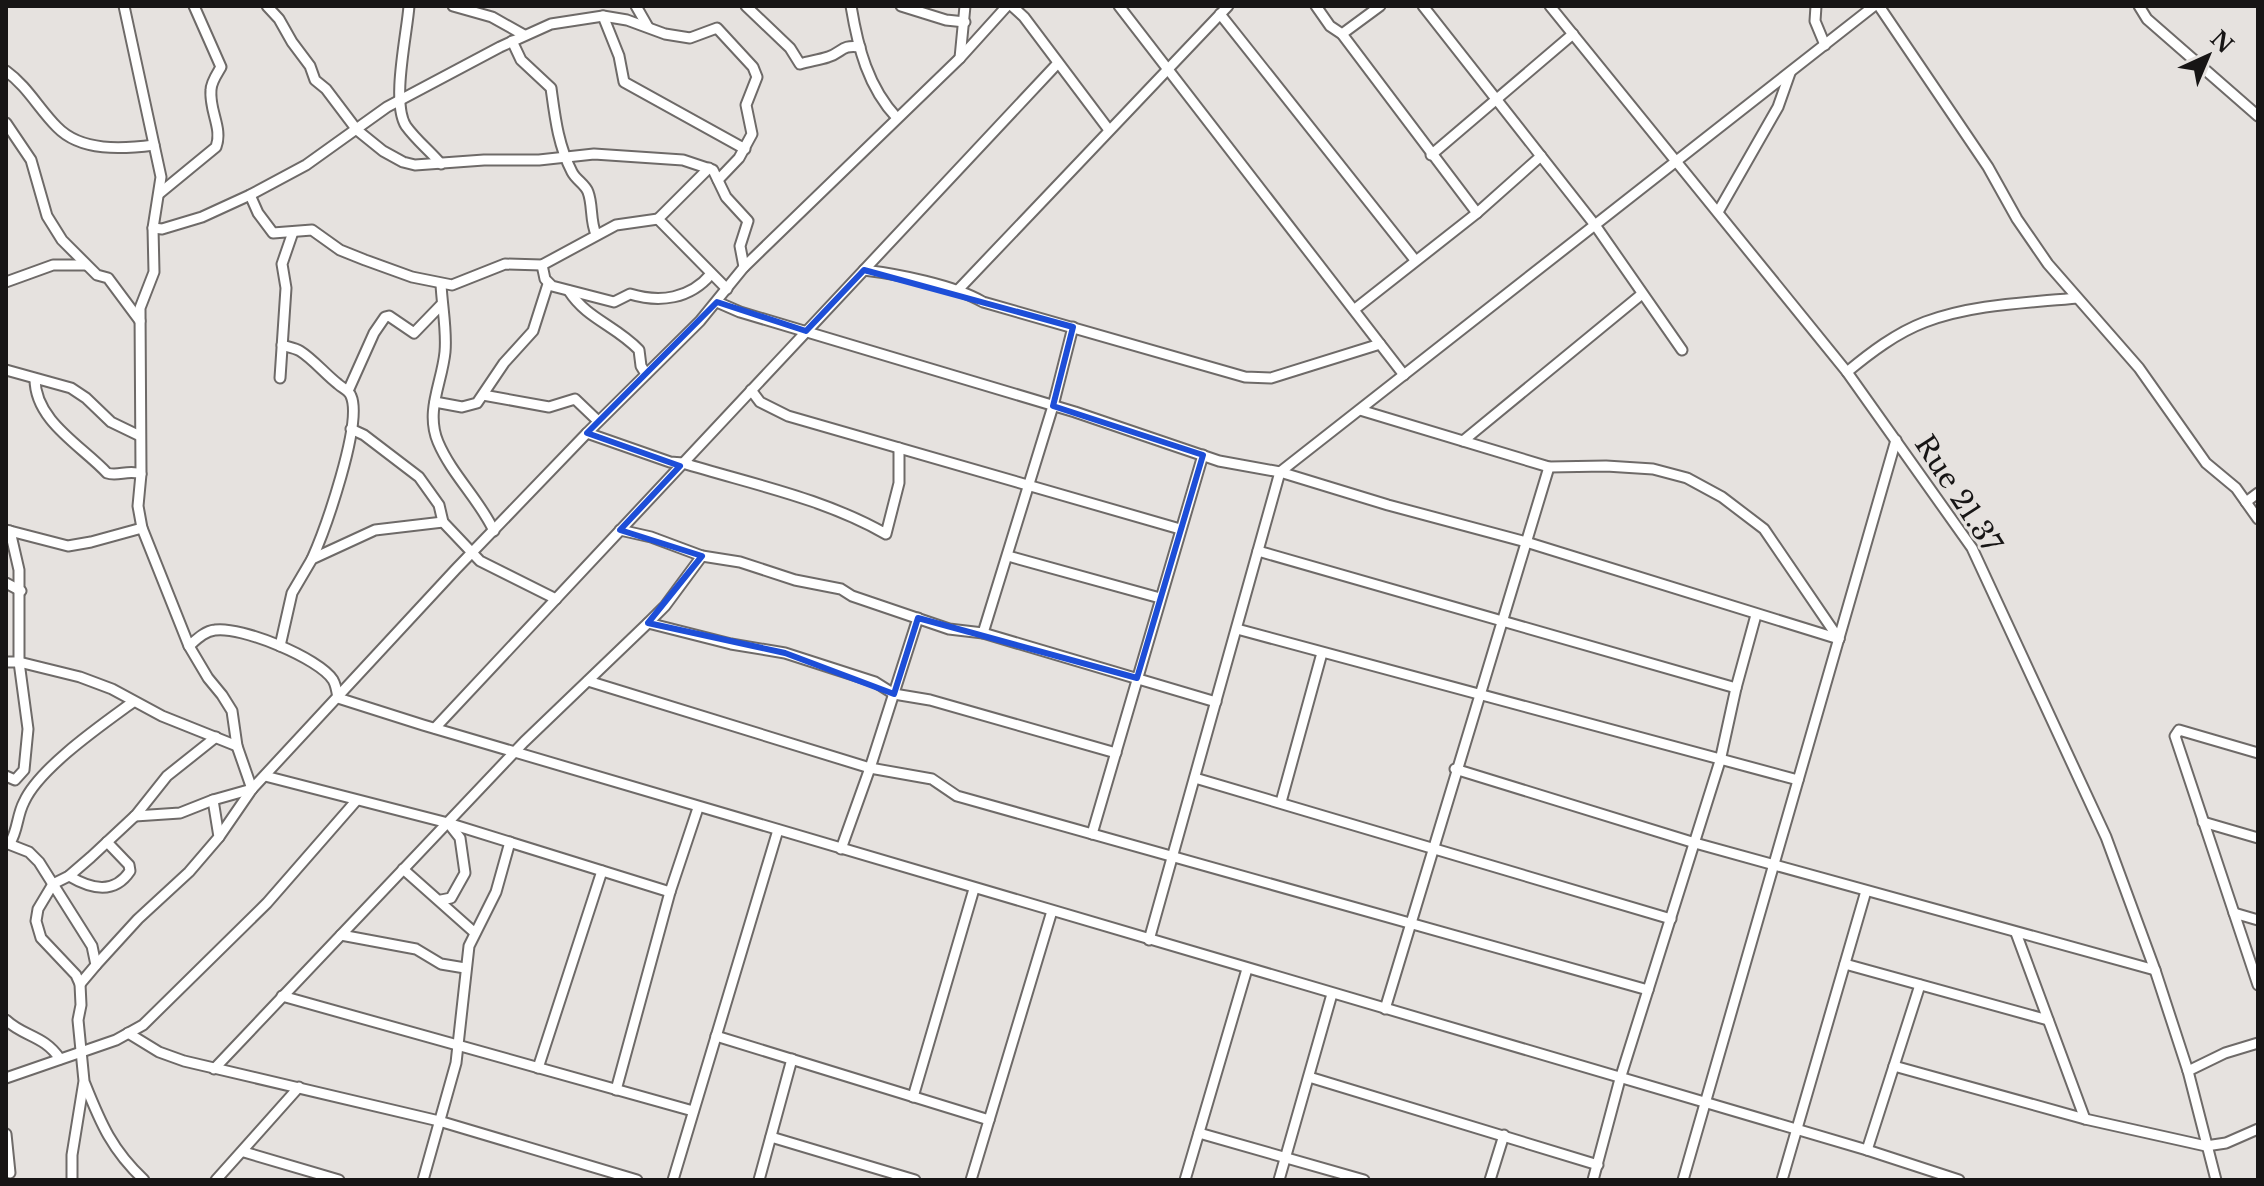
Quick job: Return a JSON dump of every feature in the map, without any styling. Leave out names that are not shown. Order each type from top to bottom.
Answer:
[{"type":"street","points":[[124,6],[161,177],[153,228],[154,272],[140,308],[141,474],[138,506],[142,528],[189,646],[232,711],[237,746],[252,789]]},
{"type":"street","points":[[160,193],[210,153],[218,142],[211,86],[221,67],[194,6]]},
{"type":"street","points":[[267,6],[310,66],[315,80],[326,89],[357,130],[403,162],[415,165],[608,155],[683,160],[709,168],[716,173],[726,197],[748,221],[740,246],[744,267]]},
{"type":"street","points":[[409,6],[400,74],[401,108],[405,124],[441,164]]},
{"type":"street","points":[[453,6],[492,17],[524,35]]},
{"type":"street","points":[[636,6],[648,27]]},
{"type":"street","points":[[746,6],[790,48],[800,64],[827,58],[847,46],[860,47]]},
{"type":"street","points":[[851,6],[866,73],[883,103],[897,118]]},
{"type":"street","points":[[901,6],[946,20],[965,22]]},
{"type":"street","points":[[960,58],[965,6]]},
{"type":"street","points":[[80,984],[138,919],[189,872],[219,837],[252,789],[472,553],[717,302],[744,267],[960,58],[1009,6],[1024,17],[1109,130]]},
{"type":"street","points":[[1120,6],[1404,375]]},
{"type":"street","points":[[1316,6],[1330,26],[1342,34],[1477,213]]},
{"type":"street","points":[[1342,34],[1380,6]]},
{"type":"street","points":[[1423,6],[1595,225],[1682,350]]},
{"type":"street","name":"Rue 21.37","points":[[1550,6],[1847,372],[1972,548],[2106,837],[2188,1071],[2216,1180]]},
{"type":"street","points":[[1816,6],[1815,21],[1825,45]]},
{"type":"street","points":[[1149,940],[1280,472],[1876,6],[1988,167],[2017,219],[2048,264],[2139,368],[2206,463],[2236,488],[2258,519]]},
{"type":"street","points":[[2139,6],[2147,19],[2258,116]]},
{"type":"street","points":[[957,291],[1224,10],[1415,260]]},
{"type":"street","points":[[153,228],[162,229],[202,217],[250,195],[306,165],[387,107],[524,35],[561,21],[603,16],[690,38],[717,28],[753,67],[757,77],[746,105],[752,134],[745,149],[718,180]]},
{"type":"street","points":[[603,16],[619,56],[624,82],[745,149]]},
{"type":"street","points":[[1431,155],[1573,34]]},
{"type":"street","points":[[512,41],[521,60],[551,88],[551,104],[560,144],[575,178],[588,192],[592,226],[596,234]]},
{"type":"street","points":[[435,728],[1058,63]]},
{"type":"street","points":[[6,71],[59,130],[81,142],[123,149],[154,145]]},
{"type":"street","points":[[1718,212],[1778,107],[1792,71]]},
{"type":"street","points":[[6,123],[31,160],[47,216],[62,240],[97,275],[108,278],[140,321]]},
{"type":"street","points":[[1355,309],[1477,213],[1541,156]]},
{"type":"street","points":[[250,195],[258,213],[273,233],[312,230],[340,250],[412,277],[441,284],[459,283],[505,264],[542,265],[616,225],[658,219],[709,168]]},
{"type":"street","points":[[658,219],[727,289]]},
{"type":"street","points":[[280,378],[286,288],[282,264],[293,232]]},
{"type":"street","points":[[6,282],[53,265],[86,265]]},
{"type":"street","points":[[435,402],[474,405],[504,363],[533,331],[548,284],[542,265]]},
{"type":"street","points":[[864,270],[900,275],[957,291],[983,302],[1245,377],[1271,378],[1380,344]]},
{"type":"street","points":[[548,284],[614,302],[630,294],[649,299],[690,293],[711,274]]},
{"type":"street","points":[[441,284],[445,352],[431,415],[438,443],[494,531]]},
{"type":"street","points":[[569,291],[584,311],[615,328],[639,350],[641,366],[646,374]]},
{"type":"street","points":[[1463,441],[1642,294]]},
{"type":"street","points":[[1847,372],[1874,350],[1924,323],[1976,308],[2077,298]]},
{"type":"street","points":[[717,302],[740,312],[1053,406],[1219,461],[1280,472],[1526,542],[1839,639]]},
{"type":"street","points":[[348,391],[374,333],[385,317],[389,316],[414,333],[442,304]]},
{"type":"street","points":[[983,633],[1053,406],[1073,327]]},
{"type":"street","points":[[280,646],[292,593],[312,559],[333,506],[351,429],[353,401],[348,391],[298,350],[282,345]]},
{"type":"street","points":[[6,370],[71,388],[111,422],[140,436]]},
{"type":"street","points":[[35,379],[35,387],[51,420],[107,473],[113,475],[127,471],[141,474]]},
{"type":"street","points":[[751,390],[760,402],[788,416],[1180,529]]},
{"type":"street","points":[[483,395],[549,407],[572,399],[598,421]]},
{"type":"street","points":[[1360,410],[1549,467],[1653,469],[1687,478],[1722,497],[1764,529],[1839,639]]},
{"type":"street","points":[[351,429],[364,435],[419,477],[439,505],[443,522],[472,553],[493,569],[556,599]]},
{"type":"street","points":[[587,433],[670,462],[683,463],[846,513],[886,534],[899,483],[899,448]]},
{"type":"street","points":[[1683,1180],[1896,440]]},
{"type":"street","points":[[1092,834],[1203,455]]},
{"type":"street","points":[[1385,1009],[1455,769],[1549,467]]},
{"type":"street","points":[[2246,502],[2258,493]]},
{"type":"street","points":[[312,559],[375,530],[443,522]]},
{"type":"street","points":[[8,530],[68,546],[142,528]]},
{"type":"street","points":[[6,776],[15,780],[24,770],[28,729],[19,662],[19,570],[8,530]]},
{"type":"street","points":[[620,530],[651,537],[702,556],[740,562],[795,580],[841,589],[852,596],[949,629],[983,633],[1216,702]]},
{"type":"street","points":[[1258,551],[1736,688]]},
{"type":"street","points":[[214,1069],[516,752],[648,623],[702,556]]},
{"type":"street","points":[[1008,556],[1160,598]]},
{"type":"street","points":[[6,583],[21,591]]},
{"type":"street","points":[[1593,1180],[1620,1079],[1720,761],[1756,615]]},
{"type":"street","points":[[841,849],[918,618]]},
{"type":"street","points":[[648,623],[731,644],[785,653],[875,682],[894,694],[930,700],[1116,753]]},
{"type":"street","points":[[189,646],[206,632],[216,629],[241,633],[280,646],[329,676],[338,698]]},
{"type":"street","points":[[1237,629],[1798,780]]},
{"type":"street","points":[[1281,802],[1322,653]]},
{"type":"street","points":[[6,662],[19,662],[80,677],[237,746]]},
{"type":"street","points":[[588,681],[870,768],[932,779],[957,796],[1648,990]]},
{"type":"street","points":[[338,698],[698,808],[1867,1150],[1959,1180]]},
{"type":"street","points":[[96,965],[92,946],[53,884],[29,852],[8,843],[22,804],[41,778],[97,728],[133,702]]},
{"type":"street","points":[[2258,753],[2179,730],[2175,736],[2258,985]]},
{"type":"street","points":[[72,1180],[72,1155],[84,1081],[80,984],[76,975],[41,938],[36,921],[42,899],[53,884],[69,876],[135,816],[167,776],[216,737]]},
{"type":"street","points":[[1455,769],[1695,843],[2155,970]]},
{"type":"street","points":[[265,776],[448,823],[670,892]]},
{"type":"street","points":[[1195,778],[1671,919]]},
{"type":"street","points":[[135,816],[180,813],[252,789]]},
{"type":"street","points":[[213,800],[219,837]]},
{"type":"street","points":[[6,1078],[116,1040],[143,1025],[267,903],[356,801]]},
{"type":"street","points":[[616,1090],[670,892],[698,808]]},
{"type":"street","points":[[2203,822],[2258,838]]},
{"type":"street","points":[[441,900],[453,896],[465,873],[460,838],[448,823]]},
{"type":"street","points":[[673,1180],[778,830]]},
{"type":"street","points":[[69,876],[88,886],[107,888],[126,878],[129,865],[107,842]]},
{"type":"street","points":[[423,1180],[459,1046],[469,946],[496,892],[510,842]]},
{"type":"street","points":[[403,869],[475,933]]},
{"type":"street","points":[[538,1068],[602,871]]},
{"type":"street","points":[[913,1097],[974,889]]},
{"type":"street","points":[[1782,1180],[1866,891]]},
{"type":"street","points":[[971,1180],[1052,911]]},
{"type":"street","points":[[2234,913],[2258,920]]},
{"type":"street","points":[[2016,933],[2085,1119]]},
{"type":"street","points":[[341,935],[416,949],[441,964],[465,968]]},
{"type":"street","points":[[1845,964],[2048,1020]]},
{"type":"street","points":[[1185,1180],[1247,969]]},
{"type":"street","points":[[1867,1150],[1920,985]]},
{"type":"street","points":[[1279,1180],[1332,994]]},
{"type":"street","points":[[282,996],[693,1111]]},
{"type":"street","points":[[6,1020],[14,1028],[37,1037],[51,1047],[60,1059]]},
{"type":"street","points":[[128,1033],[159,1052],[214,1069],[439,1121],[637,1180]]},
{"type":"street","points":[[716,1036],[989,1120]]},
{"type":"street","points":[[2188,1071],[2225,1053],[2258,1043]]},
{"type":"street","points":[[759,1180],[792,1059]]},
{"type":"street","points":[[1894,1066],[2085,1119],[2206,1146],[2226,1143],[2258,1129]]},
{"type":"street","points":[[1309,1077],[1598,1165]]},
{"type":"street","points":[[84,1081],[105,1134],[128,1165],[144,1180]]},
{"type":"street","points":[[216,1180],[299,1087]]},
{"type":"street","points":[[1199,1133],[1364,1180]]},
{"type":"street","points":[[6,1134],[11,1174]]},
{"type":"street","points":[[1490,1180],[1504,1135]]},
{"type":"street","points":[[771,1137],[915,1180]]},
{"type":"street","points":[[244,1152],[339,1180]]},
{"type":"highlighted area","points":[[864,270],[1073,327],[1053,406],[1203,455],[1137,678],[918,618],[894,694],[785,653],[648,623],[702,556],[620,530],[680,466],[587,433],[717,302],[806,331]]}]
